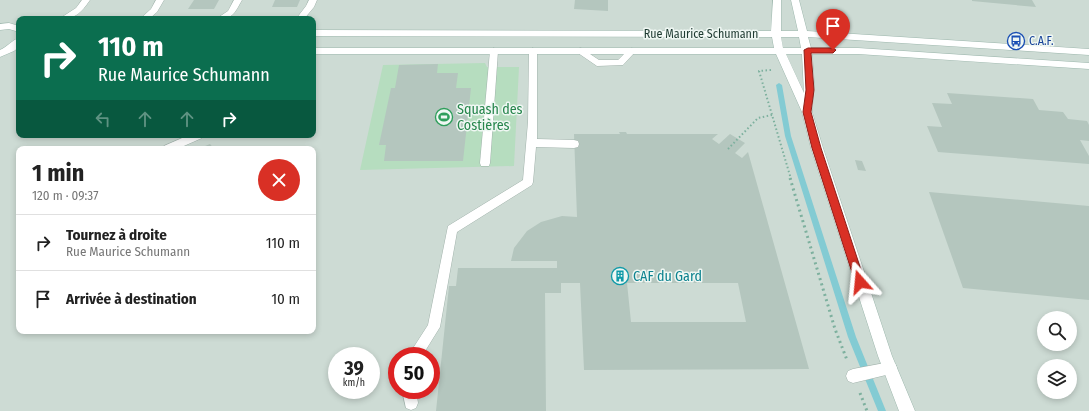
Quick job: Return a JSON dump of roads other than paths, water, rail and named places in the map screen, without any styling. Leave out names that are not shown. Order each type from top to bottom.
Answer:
[{"type":"main road","points":[[777,0],[776,34],[779,50],[807,112],[884,369],[907,411]]},
{"type":"main road","points":[[794,0],[808,50],[810,90],[807,112]]},
{"type":"main road","points":[[0,27],[9,26],[16,28]]},
{"type":"main road","name":"Rue Maurice Schumann","points":[[316,33],[803,34],[854,36],[1089,52]]},
{"type":"main road","points":[[2,53],[16,43]]},
{"type":"main road","name":"Rue Maurice Schumann","points":[[316,51],[858,50],[1089,66]]},
{"type":"main road","points":[[2,53],[16,51]]},
{"type":"lane","points":[[68,16],[78,10],[86,0]]},
{"type":"lane","points":[[147,16],[154,10],[160,0]]},
{"type":"lane","points":[[226,16],[231,13],[238,0]]},
{"type":"lane","points":[[302,16],[310,7],[313,0]]},
{"type":"lane","points":[[485,163],[494,51]]},
{"type":"lane","points":[[421,347],[434,327],[452,229],[528,182],[532,142],[534,51]]},
{"type":"lane","points":[[174,146],[192,138]]},
{"type":"lane","points":[[532,142],[574,144]]},
{"type":"lane","points":[[854,376],[884,369]]},
{"type":"waterway","points":[[779,85],[788,136],[852,337],[882,411]]},
{"type":"place","name":"C.A.F.","points":[[1016,41]]},
{"type":"place","name":"Squash des Costières","points":[[444,117]]},
{"type":"place","name":"CAF du Gard","points":[[620,276]]}]
